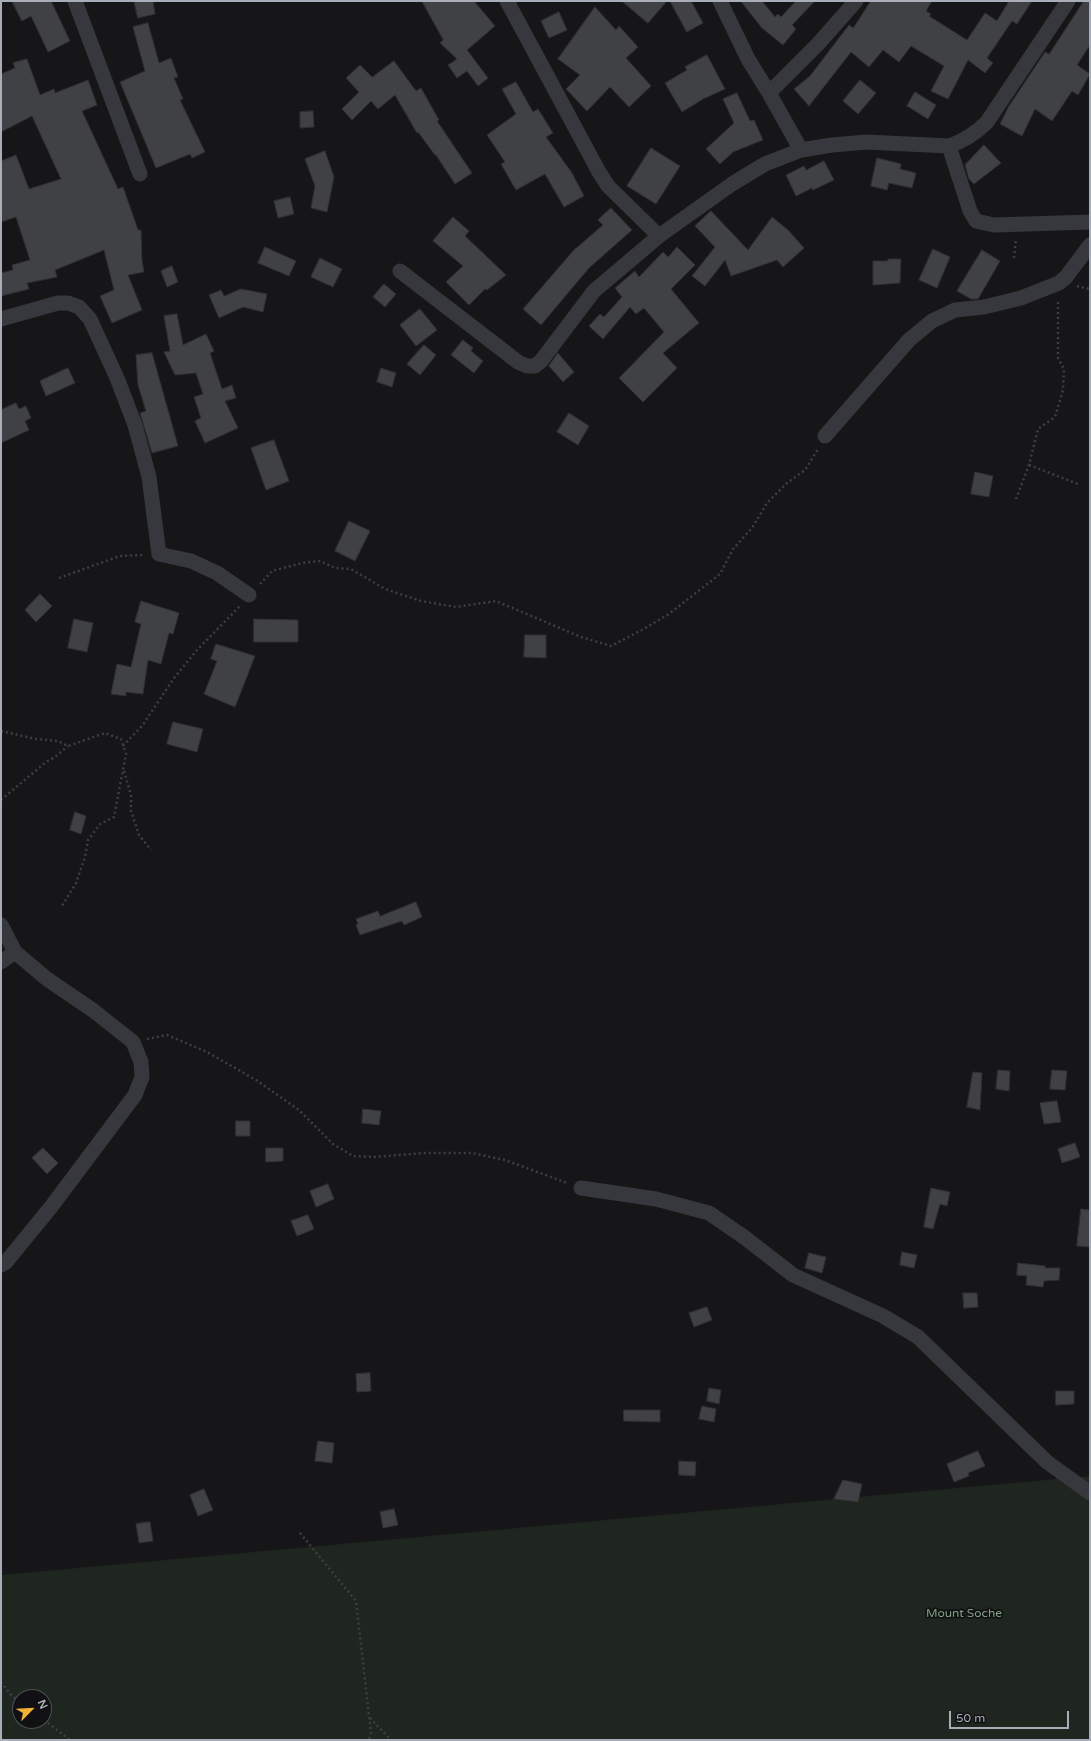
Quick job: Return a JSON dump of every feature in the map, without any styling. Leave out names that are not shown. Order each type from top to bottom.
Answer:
[{"type":"street","points":[[75,1],[140,174]]},
{"type":"street","points":[[507,1],[608,186],[659,236]]},
{"type":"street","points":[[720,1],[748,59],[769,92],[801,150]]},
{"type":"street","points":[[769,92],[818,44],[856,1]]},
{"type":"street","points":[[400,271],[518,362],[527,366],[534,366],[546,356],[594,291],[659,236],[732,184],[765,164],[801,150],[866,142],[949,146],[960,143],[979,130],[987,122],[1068,1]]},
{"type":"street","points":[[949,146],[970,211],[976,221],[994,224],[1090,222]]},
{"type":"street","points":[[825,436],[909,340],[932,321],[955,310],[984,307],[1021,298],[1059,283],[1066,277],[1090,245]]},
{"type":"street","points":[[1,319],[58,303],[68,303],[79,307],[90,319],[117,378],[135,425],[149,477],[159,554],[191,561],[217,573],[249,595]]},
{"type":"street","points":[[1,925],[15,952],[47,979],[94,1011],[133,1042],[141,1062],[142,1077],[136,1094],[51,1207],[6,1262],[1,1265]]},
{"type":"street","points":[[1,962],[15,952]]},
{"type":"street","points":[[581,1188],[656,1199],[709,1213],[744,1237],[793,1275],[883,1316],[918,1337],[1047,1462],[1090,1493]]},
{"type":"path","points":[[1016,499],[1029,465],[1038,429],[1055,417],[1063,390],[1064,369],[1058,358],[1059,283]]},
{"type":"path","points":[[123,746],[142,726],[174,678],[197,650],[219,630],[272,571],[302,563],[320,561],[335,568],[351,569],[385,589],[420,602],[456,608],[496,601],[561,630],[611,646],[669,614],[720,574],[733,549],[752,528],[767,503],[787,482],[804,470],[825,436]]},
{"type":"path","points":[[1029,465],[1078,484]]},
{"type":"path","points":[[58,578],[120,556],[159,554]]},
{"type":"path","points":[[1,731],[36,739],[58,741],[68,746]]},
{"type":"path","points":[[1,800],[46,762],[55,757],[68,746],[105,733],[121,739],[126,754],[114,817],[100,824],[88,840],[85,857],[76,883],[62,906]]},
{"type":"path","points":[[123,769],[131,795],[131,811],[139,835],[151,850]]},
{"type":"path","points":[[133,1042],[167,1035],[207,1052],[256,1080],[299,1110],[334,1144],[353,1156],[374,1157],[424,1153],[472,1153],[505,1160],[581,1188]]},
{"type":"path","points":[[300,1532],[356,1601],[370,1718],[371,1733],[369,1740]]},
{"type":"path","points":[[1,1682],[12,1696]]},
{"type":"path","points":[[370,1718],[391,1740]]},
{"type":"path","points":[[52,1726],[70,1740]]},
{"type":"green space","name":"Mount Soche","points":[[1090,1476],[1090,1740],[1,1740],[1,1575]]},
{"type":"building","points":[[12,1],[51,1],[70,41],[48,52],[31,16],[22,21]]},
{"type":"building","points":[[134,1],[153,1],[155,14],[138,18]]},
{"type":"building","points":[[422,1],[474,1],[495,26],[467,50],[488,78],[478,86],[467,71],[457,78],[448,65],[457,59],[440,43],[443,40]]},
{"type":"building","points":[[622,1],[667,1],[648,23]]},
{"type":"building","points":[[670,1],[691,1],[703,23],[687,32]]},
{"type":"building","points":[[741,1],[762,1],[775,17],[778,14],[781,17],[796,1],[815,1],[792,25],[796,29],[783,45],[762,28]]},
{"type":"building","points":[[871,1],[932,1],[926,11],[931,14],[929,16],[967,40],[985,13],[997,21],[1009,1],[1032,1],[1017,24],[1012,21],[987,58],[993,63],[985,73],[968,60],[948,99],[931,91],[944,66],[911,46],[899,62],[883,50],[869,67],[851,52],[809,106],[794,89],[810,76],[849,25],[853,28]]},
{"type":"building","points":[[1084,1],[1090,1],[1090,45],[1077,65],[1090,74],[1078,95],[1072,91],[1052,121],[1035,109],[1022,136],[1000,124],[1009,106],[1045,52],[1049,54]]},
{"type":"building","points":[[595,7],[616,30],[619,26],[638,47],[626,58],[651,86],[629,107],[610,87],[587,111],[566,89],[580,75],[558,59]]},
{"type":"building","points":[[559,12],[567,30],[549,38],[541,21]]},
{"type":"building","points":[[148,23],[159,63],[171,58],[178,77],[174,78],[183,99],[180,100],[205,152],[192,158],[190,154],[156,168],[120,82],[145,71],[133,27]]},
{"type":"building","points":[[707,55],[725,89],[703,99],[682,112],[665,83],[687,70],[685,67]]},
{"type":"building","points":[[27,59],[40,95],[54,89],[55,93],[88,80],[97,105],[82,111],[118,189],[123,187],[138,230],[141,230],[142,261],[144,272],[128,275],[142,310],[112,323],[100,296],[114,290],[104,250],[55,270],[57,277],[27,283],[29,289],[1,296],[1,273],[13,270],[12,265],[30,260],[16,217],[1,222],[1,161],[16,155],[29,189],[61,179],[32,116],[1,132],[1,74],[15,68],[13,63]]},
{"type":"building","points":[[394,61],[416,91],[421,88],[439,120],[437,121],[472,173],[455,184],[436,155],[418,132],[417,133],[395,95],[378,109],[371,101],[352,120],[342,109],[359,92],[346,78],[360,65],[372,77]]},
{"type":"building","points":[[860,80],[876,93],[858,114],[843,101]]},
{"type":"building","points":[[516,82],[533,112],[538,109],[553,133],[546,137],[572,173],[584,196],[564,207],[545,174],[516,190],[501,164],[505,162],[487,135],[516,114],[502,89]]},
{"type":"building","points":[[915,92],[936,105],[928,119],[907,106]]},
{"type":"building","points":[[737,93],[750,121],[754,120],[763,140],[733,152],[720,164],[706,149],[734,123],[723,99]]},
{"type":"building","points":[[313,111],[314,127],[300,128],[300,112]]},
{"type":"building","points":[[984,145],[1001,163],[974,184],[969,179],[965,165]]},
{"type":"building","points":[[651,148],[680,166],[656,204],[627,186]]},
{"type":"building","points":[[325,151],[334,177],[327,212],[311,208],[315,186],[305,159]]},
{"type":"building","points":[[877,158],[901,164],[900,169],[916,173],[912,188],[889,183],[887,190],[871,186]]},
{"type":"building","points":[[824,161],[834,180],[796,196],[786,175],[804,166],[806,170]]},
{"type":"building","points":[[290,197],[294,214],[278,218],[274,201]]},
{"type":"building","points":[[611,208],[632,230],[589,268],[541,325],[523,309],[573,251],[603,225],[598,220]]},
{"type":"building","points":[[711,211],[748,250],[772,217],[788,230],[804,248],[783,267],[777,260],[731,276],[725,260],[705,286],[692,276],[715,247],[695,226]]},
{"type":"building","points":[[453,217],[469,231],[465,236],[506,275],[487,290],[485,289],[469,305],[446,282],[463,266],[433,241]]},
{"type":"building","points":[[265,247],[296,261],[289,276],[258,263]]},
{"type":"building","points":[[677,247],[695,265],[671,289],[699,323],[663,353],[677,368],[643,402],[619,378],[664,332],[644,308],[636,314],[630,307],[603,339],[589,326],[600,314],[604,317],[622,297],[615,288],[635,271],[639,277],[663,252],[668,257]]},
{"type":"building","points":[[933,249],[950,257],[937,288],[919,280]]},
{"type":"building","points":[[982,250],[1000,261],[978,299],[971,299],[957,291]]},
{"type":"building","points":[[320,258],[342,269],[333,287],[311,277]]},
{"type":"building","points":[[888,259],[901,259],[900,283],[873,285],[873,261],[888,261]]},
{"type":"building","points":[[172,266],[178,282],[167,287],[161,271]]},
{"type":"building","points":[[384,284],[396,294],[385,307],[373,297]]},
{"type":"building","points":[[241,289],[267,294],[263,312],[243,307],[219,318],[209,295],[221,290],[224,296]]},
{"type":"building","points":[[420,309],[437,330],[416,346],[400,325]]},
{"type":"building","points":[[177,314],[183,345],[206,334],[214,351],[210,353],[222,389],[232,385],[236,398],[225,401],[238,428],[205,443],[195,421],[201,418],[194,397],[203,394],[196,373],[175,375],[164,352],[170,351],[164,316]]},
{"type":"building","points":[[463,340],[473,348],[471,351],[483,361],[474,373],[451,355]]},
{"type":"building","points":[[424,345],[436,355],[420,375],[407,364]]},
{"type":"building","points":[[152,353],[178,446],[152,453],[140,413],[146,411],[138,385],[136,355]]},
{"type":"building","points":[[558,353],[574,372],[563,382],[549,366]]},
{"type":"building","points":[[68,368],[75,383],[46,396],[40,381]]},
{"type":"building","points":[[381,368],[396,373],[392,387],[377,382]]},
{"type":"building","points":[[16,403],[19,409],[26,406],[31,418],[25,421],[29,430],[1,443],[1,410]]},
{"type":"building","points":[[569,413],[589,426],[578,445],[557,432]]},
{"type":"building","points":[[274,440],[289,481],[266,490],[251,448]]},
{"type":"building","points":[[975,472],[993,476],[989,497],[971,494]]},
{"type":"building","points":[[349,521],[370,531],[355,561],[335,551]]},
{"type":"building","points":[[40,594],[52,606],[36,622],[25,610]]},
{"type":"building","points":[[141,601],[179,613],[173,634],[169,633],[161,664],[148,660],[143,694],[126,692],[126,696],[111,694],[117,664],[131,667],[141,624],[135,622]]},
{"type":"building","points":[[74,619],[93,623],[87,652],[68,648]]},
{"type":"building","points":[[254,619],[298,620],[298,642],[254,642]]},
{"type":"building","points":[[525,635],[546,635],[546,658],[524,657]]},
{"type":"building","points":[[216,644],[255,656],[235,707],[204,694],[217,661],[211,659]]},
{"type":"building","points":[[173,722],[203,729],[197,752],[167,744]]},
{"type":"building","points":[[75,812],[86,816],[81,834],[70,830]]},
{"type":"building","points":[[416,902],[422,917],[404,925],[402,921],[360,935],[356,925],[358,924],[356,919],[378,911],[380,916]]},
{"type":"building","points":[[998,1070],[1010,1071],[1009,1091],[996,1089]]},
{"type":"building","points":[[1052,1070],[1067,1071],[1065,1090],[1050,1089]]},
{"type":"building","points":[[973,1072],[982,1073],[980,1110],[967,1107]]},
{"type":"building","points":[[1057,1101],[1061,1122],[1044,1124],[1040,1103]]},
{"type":"building","points":[[363,1109],[381,1111],[379,1125],[362,1123]]},
{"type":"building","points":[[236,1121],[250,1121],[250,1136],[236,1136]]},
{"type":"building","points":[[1075,1143],[1080,1157],[1062,1163],[1058,1149]]},
{"type":"building","points":[[43,1148],[58,1163],[47,1174],[32,1158]]},
{"type":"building","points":[[266,1148],[283,1148],[283,1161],[266,1162]]},
{"type":"building","points":[[328,1184],[334,1199],[316,1207],[310,1191]]},
{"type":"building","points":[[931,1188],[950,1192],[947,1206],[940,1204],[933,1229],[924,1227]]},
{"type":"building","points":[[1081,1209],[1090,1210],[1090,1247],[1077,1246]]},
{"type":"building","points":[[308,1215],[314,1229],[297,1236],[291,1221]]},
{"type":"building","points":[[902,1252],[917,1255],[914,1268],[900,1265]]},
{"type":"building","points":[[809,1253],[826,1257],[822,1273],[805,1268]]},
{"type":"building","points":[[1018,1263],[1045,1266],[1045,1268],[1060,1268],[1059,1280],[1044,1281],[1043,1287],[1026,1285],[1027,1276],[1017,1275]]},
{"type":"building","points":[[963,1293],[977,1293],[978,1307],[964,1308]]},
{"type":"building","points":[[707,1307],[712,1320],[694,1327],[689,1313]]},
{"type":"building","points":[[370,1373],[371,1391],[357,1392],[356,1374]]},
{"type":"building","points":[[709,1388],[721,1390],[719,1404],[707,1401]]},
{"type":"building","points":[[1056,1391],[1074,1391],[1074,1404],[1056,1405]]},
{"type":"building","points":[[702,1406],[716,1409],[714,1422],[699,1419]]},
{"type":"building","points":[[624,1410],[660,1410],[660,1422],[624,1421]]},
{"type":"building","points":[[318,1441],[334,1443],[332,1463],[315,1461]]},
{"type":"building","points":[[978,1451],[985,1466],[968,1473],[969,1476],[954,1482],[947,1464]]},
{"type":"building","points":[[679,1461],[696,1462],[695,1476],[679,1475]]},
{"type":"building","points":[[843,1480],[862,1484],[858,1502],[834,1499]]},
{"type":"building","points":[[204,1489],[213,1510],[198,1516],[190,1495]]},
{"type":"building","points":[[394,1509],[398,1525],[383,1528],[380,1512]]},
{"type":"building","points":[[150,1522],[153,1541],[139,1543],[136,1524]]}]
